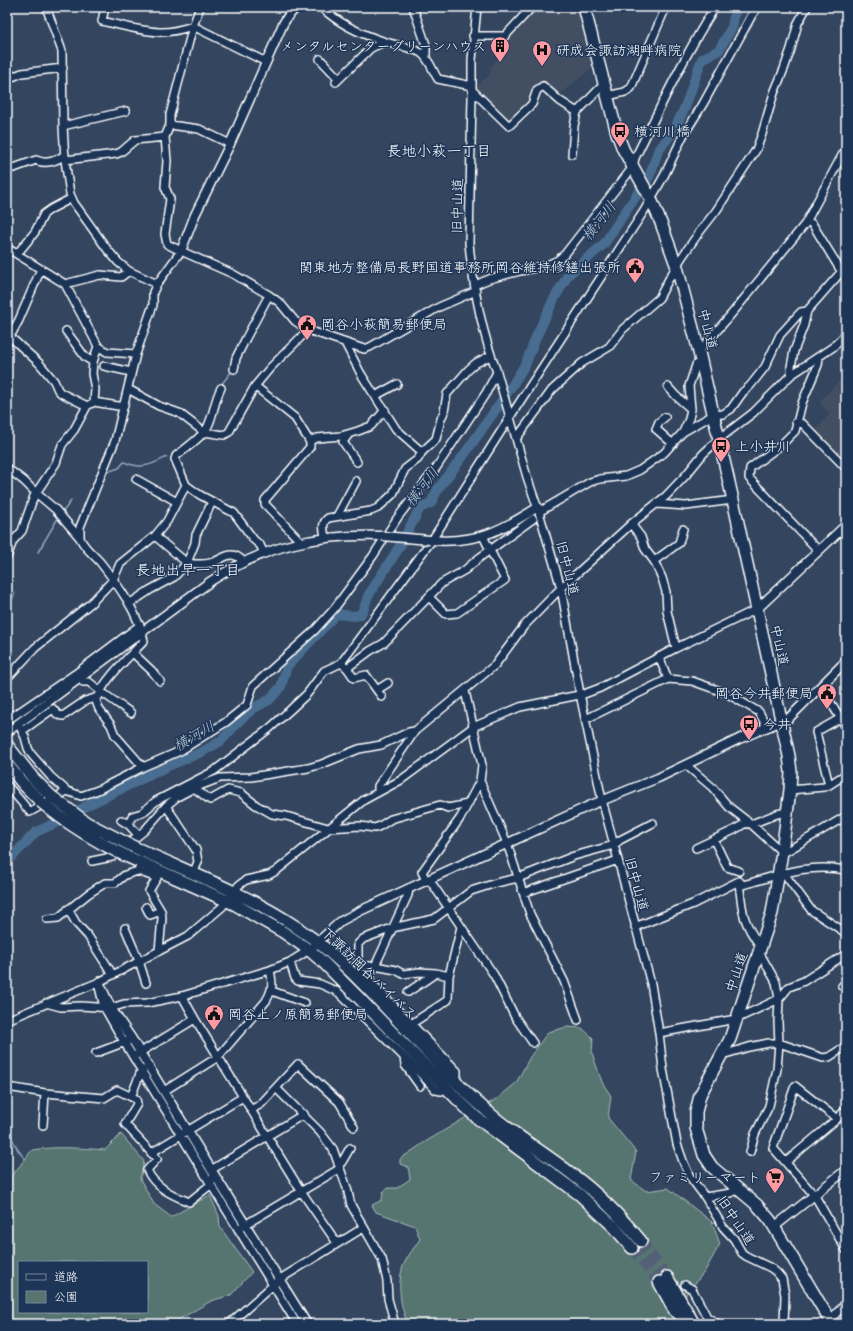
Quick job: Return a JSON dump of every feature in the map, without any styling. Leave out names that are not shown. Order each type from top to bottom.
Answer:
[{"type":"highway","name":"中山道","points":[[584,7],[623,149],[650,198],[664,230],[677,267],[698,348],[733,500],[780,722],[789,756],[791,772],[782,852],[782,874],[772,913],[730,1039],[700,1095],[696,1112],[696,1128],[699,1142],[712,1167],[761,1210],[774,1227],[831,1323]]},
{"type":"highway","name":"下諏訪岡谷バイパス","points":[[7,745],[33,778],[68,810],[134,847],[233,892],[282,918],[318,942],[362,983],[459,1085],[488,1112],[575,1176],[615,1212],[641,1241]]},
{"type":"highway","name":"下諏訪岡谷バイパス","points":[[7,764],[40,802],[80,832],[126,856],[141,867],[234,904],[283,932],[309,950],[350,988],[477,1118],[580,1195],[614,1227],[632,1248]]},
{"type":"highway","points":[[682,1324],[671,1304],[663,1279],[694,1324]]},
{"type":"highway","points":[[671,1304],[686,1324]]},
{"type":"street","points":[[46,7],[62,50],[63,126],[65,158],[70,194],[107,249],[118,262],[129,271],[157,284]]},
{"type":"street","points":[[105,7],[102,21],[162,32],[179,30],[193,26],[266,62]]},
{"type":"street","points":[[200,7],[193,26],[170,115],[170,126],[165,137],[167,161],[165,186],[170,199],[165,234],[167,244],[181,252],[233,274],[269,295],[280,303],[295,321],[308,330],[364,349],[370,347],[439,306],[497,277],[545,266],[558,260],[565,254],[635,170],[635,158],[705,22],[715,7]]},
{"type":"street","points":[[320,7],[334,19],[384,42],[421,53],[426,58],[438,79],[472,88],[509,126],[532,104],[537,90],[543,86],[560,101],[576,112]]},
{"type":"street","points":[[413,7],[426,45],[426,58]]},
{"type":"street","name":"旧中山道","points":[[477,7],[473,36],[472,60],[469,243],[481,319],[490,356],[510,415],[561,588],[580,694],[602,800],[651,984],[664,1076],[677,1144],[690,1177],[705,1197],[723,1227],[734,1239],[742,1253],[771,1268],[777,1272],[782,1279],[785,1295],[784,1324]]},
{"type":"street","points":[[473,36],[505,36],[532,7]]},
{"type":"street","points":[[608,96],[625,92],[631,88],[666,7]]},
{"type":"street","points":[[129,825],[132,816],[142,813],[156,801],[214,771],[270,728],[290,710],[307,694],[324,671],[341,663],[431,540],[650,198],[683,136],[703,104],[752,15],[758,7]]},
{"type":"street","points":[[516,439],[552,390],[582,363],[609,347],[623,329],[659,298],[682,257],[716,211],[756,150],[774,93],[791,49],[798,23],[807,7]]},
{"type":"street","points":[[80,538],[80,528],[115,441],[131,372],[152,305],[153,292],[157,284],[181,252],[195,215],[230,144],[283,24],[294,8]]},
{"type":"street","points":[[320,59],[338,81],[371,48],[384,42]]},
{"type":"street","points":[[7,79],[22,73],[63,68]]},
{"type":"street","points":[[572,154],[576,112],[604,84]]},
{"type":"street","points":[[63,126],[126,111]]},
{"type":"street","points":[[170,126],[199,129],[230,144]]},
{"type":"street","points":[[14,168],[36,160],[41,163],[65,158],[116,154],[121,152],[135,140],[165,137]]},
{"type":"street","points":[[698,348],[703,347],[734,311],[807,220],[846,148]]},
{"type":"street","points":[[17,254],[35,232],[44,214],[72,198]]},
{"type":"street","points":[[791,375],[794,351],[804,325],[807,311],[844,274],[813,224],[807,220]]},
{"type":"street","points":[[7,248],[65,284],[98,346],[107,352],[136,354]]},
{"type":"street","points":[[41,269],[19,320],[8,337],[39,363],[54,381],[61,393],[87,406]]},
{"type":"street","points":[[65,284],[100,275],[121,277],[129,271]]},
{"type":"street","points":[[234,369],[236,358],[269,295]]},
{"type":"street","points":[[683,432],[713,415],[723,414],[731,409],[743,392],[750,386],[765,367],[780,336],[801,312],[807,311]]},
{"type":"street","points":[[128,389],[159,406],[179,413],[204,432],[224,435],[229,432],[255,386],[270,368],[308,330]]},
{"type":"street","points":[[66,331],[85,357],[93,362]]},
{"type":"street","points":[[378,792],[378,786],[415,731],[495,665],[524,626],[561,588],[631,524],[657,504],[686,475],[703,454],[719,439],[753,413],[791,375],[833,347],[846,334]]},
{"type":"street","points":[[346,343],[360,374],[396,428],[422,452]]},
{"type":"street","points":[[94,402],[92,374],[93,362],[98,346]]},
{"type":"street","points":[[324,537],[324,520],[337,516],[371,511],[378,508],[393,494],[405,469],[418,459],[422,452],[436,439],[444,412],[447,394],[468,370],[476,363],[490,356]]},
{"type":"street","points":[[818,357],[818,365],[794,431],[781,445],[750,468],[749,478],[819,551]]},
{"type":"street","points":[[11,716],[75,675],[141,628],[212,581],[244,562],[264,553],[324,537],[354,535],[454,541],[483,536],[512,524],[539,510],[547,502],[558,501],[590,482],[600,479],[626,476],[640,470],[664,453],[683,432],[689,419],[691,409],[689,386],[696,365],[701,363]]},
{"type":"street","points":[[104,366],[131,372]]},
{"type":"street","points":[[7,468],[55,509],[100,562],[129,604],[141,628],[144,641],[109,679],[99,696],[85,701],[63,716],[58,715],[53,709],[22,730],[31,754],[67,791],[81,796],[180,751],[226,722],[247,706],[253,686],[315,630],[334,609],[373,556],[398,517],[436,468],[497,374]]},
{"type":"street","points":[[375,396],[397,384]]},
{"type":"street","points":[[255,386],[295,418],[309,441],[310,446],[266,500],[265,504],[301,542]]},
{"type":"street","points":[[668,387],[691,409]]},
{"type":"street","points":[[220,388],[215,408],[207,429],[176,456],[175,459],[186,485],[212,502],[234,513],[254,540],[260,545],[264,553]]},
{"type":"street","points":[[7,557],[14,541],[22,531],[36,493],[56,463],[62,445],[74,430],[87,406],[94,402],[124,406]]},
{"type":"street","points":[[309,441],[316,438],[342,436],[371,426],[385,410]]},
{"type":"street","points":[[665,417],[659,422],[656,429],[673,444]]},
{"type":"street","points":[[796,422],[803,424],[846,468]]},
{"type":"street","points":[[349,434],[343,442],[357,462]]},
{"type":"street","points":[[136,479],[177,502]]},
{"type":"street","points":[[337,516],[356,481]]},
{"type":"street","points":[[7,678],[35,648],[91,603],[113,580],[120,564],[154,536],[167,520],[186,485]]},
{"type":"street","points":[[657,504],[686,506],[733,500]]},
{"type":"street","points":[[129,604],[150,590],[174,577],[187,563],[195,543],[196,535],[212,502]]},
{"type":"street","points":[[348,668],[370,651],[384,643],[442,584],[465,570],[490,550],[534,519]]},
{"type":"street","points":[[631,524],[641,537],[645,549],[654,561],[662,578],[676,648]]},
{"type":"street","points":[[7,1020],[113,975],[193,932],[222,907],[233,892],[246,880],[276,871],[364,800],[402,780],[473,728],[520,707],[580,694],[600,688],[676,648],[757,609],[845,527]]},
{"type":"street","points":[[654,561],[679,543],[683,529]]},
{"type":"street","points":[[154,536],[187,563],[198,565],[211,563],[230,554],[239,556],[244,562]]},
{"type":"street","points":[[429,597],[446,614],[457,613],[505,580],[483,536]]},
{"type":"street","points":[[7,732],[141,628]]},
{"type":"street","points":[[133,653],[160,681]]},
{"type":"street","points":[[659,657],[668,679]]},
{"type":"street","points":[[45,1003],[61,1007],[108,1007],[124,1004],[148,1004],[182,996],[270,970],[290,962],[309,950],[341,921],[426,880],[602,800],[658,778],[739,739],[789,718],[846,661]]},
{"type":"street","points":[[341,663],[348,668],[354,678],[366,675],[382,697]]},
{"type":"street","points":[[586,719],[668,679],[692,681],[726,692],[759,712],[767,727]]},
{"type":"street","points":[[83,682],[89,682],[100,692],[110,697],[131,713]]},
{"type":"street","points":[[376,690],[388,683]]},
{"type":"street","points":[[821,687],[843,717],[846,727]]},
{"type":"street","points":[[465,691],[482,765],[480,781],[461,817],[422,872],[426,880],[431,882],[494,975],[515,1017],[533,1043]]},
{"type":"street","points":[[95,698],[99,709],[111,725],[115,734],[143,767]]},
{"type":"street","points":[[829,785],[816,732],[843,717]]},
{"type":"street","points":[[92,861],[112,857],[145,830],[166,806],[177,797],[194,788],[220,778],[252,777],[308,768],[359,749],[381,746],[409,732],[415,731]]},
{"type":"street","points":[[686,765],[712,787],[729,807],[751,824],[782,852],[787,851],[846,816]]},
{"type":"street","points":[[790,790],[829,785],[846,774]]},
{"type":"street","points":[[480,781],[507,844],[530,914],[564,981],[578,1020]]},
{"type":"street","points":[[7,785],[30,812],[67,791]]},
{"type":"street","points":[[194,788],[210,800],[228,790],[241,793],[256,805],[272,814],[286,816],[328,828],[360,826],[375,828],[391,819],[440,805],[448,808],[468,804]]},
{"type":"street","points":[[166,806],[196,850],[198,862],[193,874]]},
{"type":"street","points":[[696,848],[744,824],[751,824],[787,812]]},
{"type":"street","points":[[121,820],[129,825],[138,835]]},
{"type":"street","points":[[457,1075],[457,1071],[361,972],[359,966],[358,944],[363,940],[392,928],[434,919],[472,891],[518,878],[574,856],[614,845],[620,840],[653,823]]},
{"type":"street","points":[[714,840],[728,867],[739,871]]},
{"type":"street","points":[[523,893],[618,860]]},
{"type":"street","points":[[47,918],[58,918],[68,909],[105,883],[115,883],[125,875],[141,867],[157,878],[149,891],[161,911],[162,918],[159,951]]},
{"type":"street","points":[[739,881],[743,885],[782,874],[817,867],[846,870]]},
{"type":"street","points":[[782,874],[786,876],[811,910],[846,933]]},
{"type":"street","points":[[635,926],[693,904],[739,881]]},
{"type":"street","points":[[739,881],[742,911],[745,922],[776,982],[779,999],[779,1043],[777,1069],[769,1106],[756,1134],[750,1152]]},
{"type":"street","points":[[369,980],[408,895],[409,888]]},
{"type":"street","points":[[146,907],[150,915],[161,911]]},
{"type":"street","points":[[68,909],[76,923],[88,936],[113,975]]},
{"type":"street","points":[[411,1024],[448,1000],[449,976],[461,927]]},
{"type":"street","points":[[125,928],[139,961],[146,984]]},
{"type":"street","points":[[659,1033],[736,1019],[779,999],[789,987],[804,981],[846,954]]},
{"type":"street","points":[[290,962],[294,978],[298,981],[320,984],[338,992],[436,1090],[441,1091]]},
{"type":"street","points":[[359,966],[376,966],[396,970],[403,974],[419,972],[436,973],[449,976]]},
{"type":"street","points":[[164,1091],[218,1057],[266,1001],[272,991],[273,982],[270,970]]},
{"type":"street","points":[[408,992],[436,973]]},
{"type":"street","points":[[98,982],[108,1007],[136,1055],[184,1132],[213,1172],[308,1324]]},
{"type":"street","points":[[272,991],[304,1003]]},
{"type":"street","points":[[182,996],[300,1191],[337,1243]]},
{"type":"street","points":[[136,1055],[195,1019]]},
{"type":"street","points":[[96,1053],[128,1041]]},
{"type":"street","points":[[722,1055],[749,1046],[779,1043],[823,1058],[829,1057],[846,1046]]},
{"type":"street","points":[[7,1045],[7,1057]]},
{"type":"street","points":[[404,1057],[405,1065],[420,1086]]},
{"type":"street","points":[[251,1110],[261,1104],[298,1064],[339,1102],[354,1127]]},
{"type":"street","points":[[145,1069],[164,1091],[210,1183],[297,1324]]},
{"type":"street","points":[[131,1097],[145,1069]]},
{"type":"street","points":[[837,1119],[794,1086],[773,1148],[814,1196],[846,1250]]},
{"type":"street","points":[[7,1087],[45,1093],[104,1098],[117,1090],[136,1099],[136,1104],[125,1124],[157,1159],[146,1170],[162,1189],[189,1202],[210,1183],[213,1172],[304,1114]]},
{"type":"street","points":[[276,1088],[304,1114],[333,1149],[347,1188],[351,1205],[382,1259],[387,1281],[388,1299],[395,1324]]},
{"type":"street","points":[[43,1125],[45,1093]]},
{"type":"street","points":[[151,1153],[243,1097]]},
{"type":"street","points":[[786,1162],[837,1119],[846,1109]]},
{"type":"street","points":[[238,1229],[339,1166],[350,1148]]},
{"type":"street","points":[[774,1227],[846,1170]]},
{"type":"street","points":[[705,1197],[731,1193],[738,1189]]},
{"type":"street","points":[[230,1324],[237,1321],[280,1279],[363,1228]]},
{"type":"street","points":[[685,1284],[692,1289],[707,1317],[718,1324]]},
{"type":"street","points":[[831,1323],[846,1303]]},
{"type":"shaded area","name":"研成会諏訪湖畔病院","points":[[535,7],[580,7],[596,65],[557,96],[544,84],[533,100],[510,124],[474,89],[491,73],[490,68],[510,46],[505,39]]},
{"type":"shaded area","points":[[846,374],[846,463],[815,431],[830,414],[819,402]]},
{"type":"green space","points":[[567,1027],[582,1028],[593,1038],[592,1053],[602,1082],[611,1096],[608,1118],[636,1152],[631,1180],[646,1191],[668,1188],[712,1222],[720,1244],[705,1271],[680,1302],[679,1324],[408,1324],[401,1303],[400,1280],[403,1266],[420,1239],[415,1226],[376,1212],[372,1205],[382,1200],[383,1192],[388,1188],[397,1188],[410,1179],[408,1167],[400,1164],[400,1159],[425,1142],[498,1098],[516,1083],[530,1057],[548,1032]]},
{"type":"green space","points":[[121,1134],[144,1161],[140,1179],[154,1204],[171,1217],[210,1195],[219,1216],[220,1227],[252,1272],[231,1295],[211,1301],[171,1324],[7,1324],[7,1182],[32,1150],[78,1148],[105,1150]]},
{"type":"waterway","points":[[42,7],[44,12]]},
{"type":"waterway","name":"横河川","points":[[7,862],[36,832],[168,766],[202,752],[221,741],[241,719],[254,708],[269,700],[281,687],[287,666],[336,614],[354,616],[360,615],[368,596],[400,546],[420,508],[431,503],[438,489],[464,455],[512,386],[526,363],[536,337],[553,301],[568,275],[604,244],[650,175],[658,151],[674,130],[685,107],[702,59],[719,50],[732,27],[735,11],[739,7]]},
{"type":"waterway","points":[[59,117],[61,155]]},
{"type":"waterway","points":[[61,161],[64,175]]},
{"type":"waterway","points":[[107,254],[118,268]]},
{"type":"waterway","points":[[221,385],[232,371]]},
{"type":"waterway","points":[[107,472],[119,468],[124,462],[136,466],[146,466],[167,457]]},
{"type":"waterway","points":[[62,513],[71,501]]},
{"type":"waterway","points":[[38,552],[58,518]]},
{"type":"waterway","points":[[7,610],[15,593]]},
{"type":"waterway","points":[[7,1129],[18,1150],[25,1159]]},
{"type":"waterway","points":[[842,1324],[842,1319],[846,1312]]},
{"type":"tunnel","points":[[641,1241],[667,1277]]},
{"type":"tunnel","points":[[632,1248],[659,1282]]},
{"type":"place","name":"メンタルセンターグリーンハウス","points":[[500,63]]},
{"type":"place","name":"研成会諏訪湖畔病院","points":[[542,67]]},
{"type":"place","name":"横河川橋","points":[[620,148]]},
{"type":"place","name":"関東地方整備局長野国道事務所岡谷維持修繕出張所","points":[[635,284]]},
{"type":"place","name":"岡谷小萩簡易郵便局","points":[[307,341]]},
{"type":"place","name":"上小井川","points":[[721,463]]},
{"type":"place","name":"岡谷今井郵便局","points":[[827,710]]},
{"type":"place","name":"今井","points":[[749,741]]},
{"type":"place","name":"岡谷上ノ原簡易郵便局","points":[[214,1031]]},
{"type":"place","name":"ファミリーマート","points":[[775,1194]]},
{"type":"district","name":"長地小萩一丁目","points":[[439,151]]},
{"type":"district","name":"長地出早一丁目","points":[[188,570]]}]
